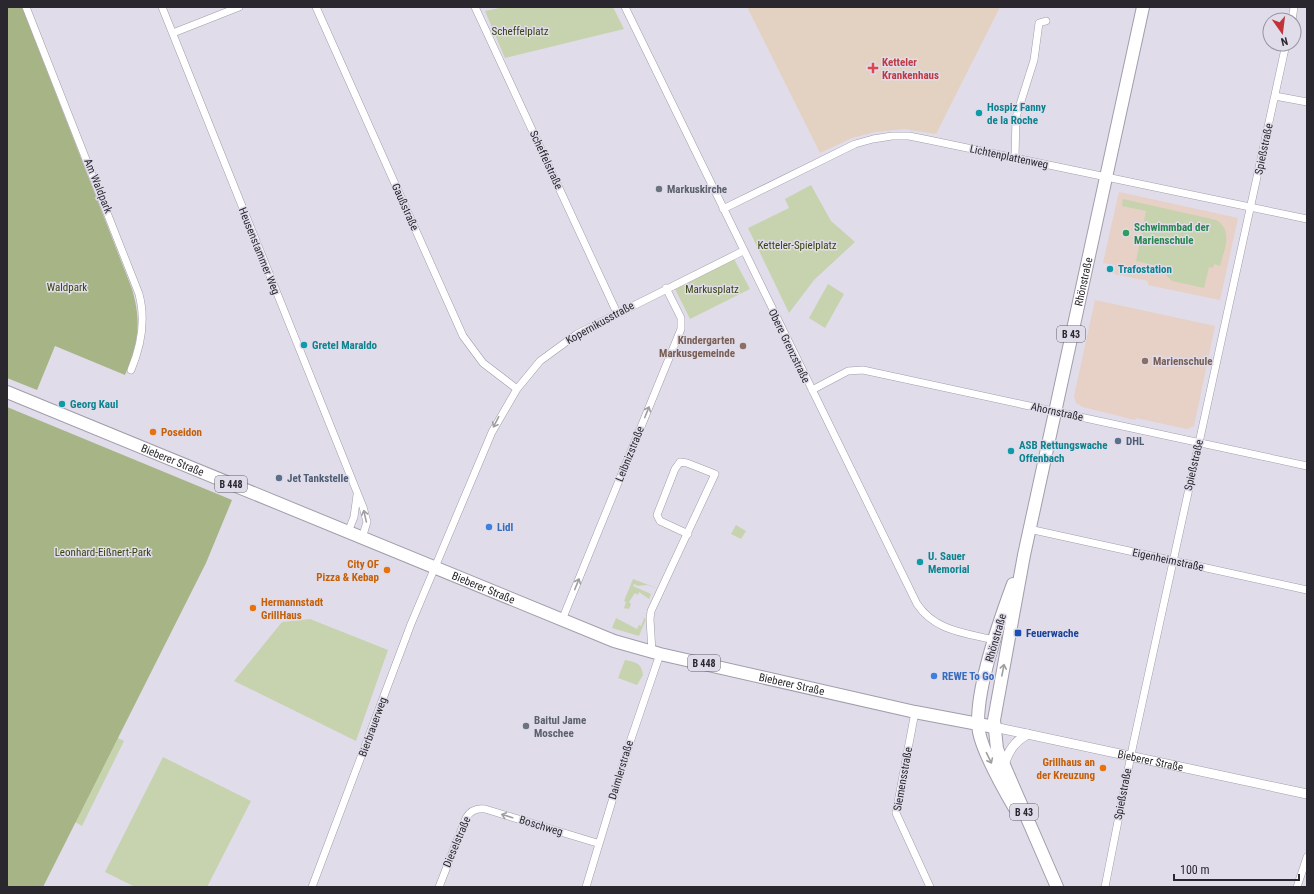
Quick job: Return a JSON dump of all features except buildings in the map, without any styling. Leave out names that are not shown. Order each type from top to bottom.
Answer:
[{"type":"main road","name":"Rhönstraße","points":[[994,726],[995,708],[1029,529],[1143,7]]},
{"type":"main road","name":"Bieberer Straße","points":[[7,392],[614,641],[656,653],[915,712],[978,723]]},
{"type":"main road","name":"Rhönstraße","points":[[978,723],[978,710],[994,640],[1024,555]]},
{"type":"main road","name":"B 448","points":[[978,723],[994,726]]},
{"type":"main road","name":"B 43","points":[[978,723],[980,736],[987,752],[1012,803],[1043,858]]},
{"type":"main road","name":"B 43","points":[[994,726],[997,750],[1057,887]]},
{"type":"street","name":"Am Waldpark","points":[[26,7],[116,231],[141,301],[141,335],[131,370]]},
{"type":"street","name":"Heusenstammer Weg","points":[[162,7],[363,507],[367,522],[362,538]]},
{"type":"street","points":[[172,32],[239,7]]},
{"type":"street","name":"Gaußstraße","points":[[316,7],[463,336],[483,363],[517,389]]},
{"type":"street","name":"Scheffelstraße","points":[[475,7],[617,313]]},
{"type":"street","name":"Obere Grenzstraße","points":[[625,7],[743,251],[920,609],[936,624],[945,628],[994,640]]},
{"type":"street","points":[[1015,158],[1015,126],[1018,109],[1034,60],[1038,23],[1046,20]]},
{"type":"street","name":"Spießstraße","points":[[1105,887],[1131,756],[1252,207],[1284,52]]},
{"type":"street","points":[[1275,96],[1307,102]]},
{"type":"street","name":"Lichtenplattenweg","points":[[723,209],[845,148],[879,138],[909,136],[1307,219]]},
{"type":"street","name":"Kopernikusstraße","points":[[436,568],[498,419],[517,389],[535,367],[559,346],[577,334],[666,288],[743,251]]},
{"type":"street","name":"Leibnizstraße","points":[[562,620],[682,326],[680,315],[666,288]]},
{"type":"street","name":"Ahornstraße","points":[[812,390],[848,372],[863,370],[1307,466]]},
{"type":"street","points":[[656,653],[650,619],[651,611],[688,534],[715,474],[687,463],[680,462],[675,469],[657,515],[660,522],[688,534]]},
{"type":"street","name":"Heusenstammer Weg","points":[[348,532],[354,517],[357,494]]},
{"type":"street","name":"Eigenheimstraße","points":[[1029,529],[1307,590]]},
{"type":"street","name":"Bierbrauerweg","points":[[312,887],[411,624],[436,568]]},
{"type":"street","name":"Daimlerstraße","points":[[586,887],[597,843],[656,653]]},
{"type":"street","name":"Siemensstraße","points":[[915,712],[896,813],[930,887]]},
{"type":"street","name":"Bieberer Straße","points":[[994,726],[1307,794]]},
{"type":"street","points":[[1004,766],[1011,747],[1028,734]]},
{"type":"street","name":"Boschweg","points":[[485,809],[597,843]]},
{"type":"street","name":"Dieselstraße","points":[[439,887],[468,814],[475,810],[485,809]]},
{"type":"street","points":[[1297,887],[1307,857]]},
{"type":"shaded area","name":"Ketteler Krankenhaus","points":[[747,7],[1000,7],[936,134],[904,129],[875,132],[852,138],[820,153]]},
{"type":"shaded area","points":[[1119,192],[1238,218],[1220,300],[1148,285],[1148,281],[1114,274],[1115,265],[1103,263]]},
{"type":"shaded area","name":"Marienschule","points":[[1095,300],[1215,326],[1194,426],[1187,429],[1136,418],[1135,420],[1083,407],[1076,403],[1074,396]]},
{"type":"green space","name":"Waldpark","points":[[7,7],[22,7],[132,289],[138,323],[136,343],[125,375],[55,346],[37,390],[7,378]]},
{"type":"green space","name":"Scheffelplatz","points":[[504,7],[613,7],[624,29],[505,58],[485,11]]},
{"type":"green space","name":"Ketteler-Spielplatz","points":[[811,185],[831,221],[855,242],[814,280],[789,313],[748,228],[789,208],[785,199]]},
{"type":"green space","points":[[1123,199],[1216,220],[1222,224],[1226,235],[1224,253],[1220,266],[1214,264],[1213,268],[1209,267],[1204,288],[1172,281],[1157,266],[1136,261],[1146,211],[1122,206]]},
{"type":"green space","name":"Markusplatz","points":[[734,259],[750,289],[690,319],[675,289]]},
{"type":"green space","points":[[828,284],[844,294],[825,328],[809,318]]},
{"type":"green space","name":"Leonhard-Eißnert-Park","points":[[7,407],[232,500],[206,563],[43,887],[7,887]]},
{"type":"green space","points":[[736,525],[746,531],[741,539],[731,534]]},
{"type":"green space","points":[[633,579],[659,589],[647,585],[638,586],[634,584],[633,586],[651,594],[649,599],[639,592],[638,595],[635,593],[629,602],[631,604],[629,609],[624,608],[626,602],[624,601]]},
{"type":"green space","points":[[642,617],[646,619],[639,636],[612,628],[616,618],[637,629],[639,625],[641,626],[644,619]]},
{"type":"green space","points":[[310,619],[388,650],[356,741],[234,681],[282,622]]},
{"type":"green space","points":[[625,660],[635,662],[641,668],[643,675],[637,685],[618,678]]},
{"type":"green space","points":[[114,736],[124,741],[82,826],[68,818]]},
{"type":"green space","points":[[163,757],[251,801],[207,887],[135,887],[105,872]]},
{"type":"place","name":"Ketteler Krankenhaus","points":[[873,68]]},
{"type":"place","name":"Hospiz Fanny de la Roche","points":[[979,113]]},
{"type":"place","name":"Markuskirche","points":[[659,189]]},
{"type":"place","name":"Schwimmbad der Marienschule","points":[[1126,233]]},
{"type":"place","name":"Trafostation","points":[[1110,269]]},
{"type":"place","name":"Gretel Maraldo","points":[[304,345]]},
{"type":"place","name":"Kindergarten Markusgemeinde","points":[[743,346]]},
{"type":"place","name":"Marienschule","points":[[1145,361]]},
{"type":"place","name":"Georg Kaul","points":[[62,404]]},
{"type":"place","name":"Poseidon","points":[[153,432]]},
{"type":"place","name":"DHL","points":[[1118,441]]},
{"type":"place","name":"ASB Rettungswache Offenbach","points":[[1011,451]]},
{"type":"place","name":"Jet Tankstelle","points":[[279,478]]},
{"type":"place","name":"Lidl","points":[[489,527]]},
{"type":"place","name":"U. Sauer Memorial","points":[[920,562]]},
{"type":"place","name":"City OF Pizza & Kebap","points":[[387,570]]},
{"type":"place","name":"Hermannstadt GrillHaus","points":[[253,608]]},
{"type":"place","name":"Feuerwache","points":[[1018,633]]},
{"type":"place","name":"REWE To Go","points":[[934,676]]},
{"type":"place","name":"Baitul Jame Moschee","points":[[526,726]]},
{"type":"place","name":"Grillhaus an der Kreuzung","points":[[1103,768]]}]
